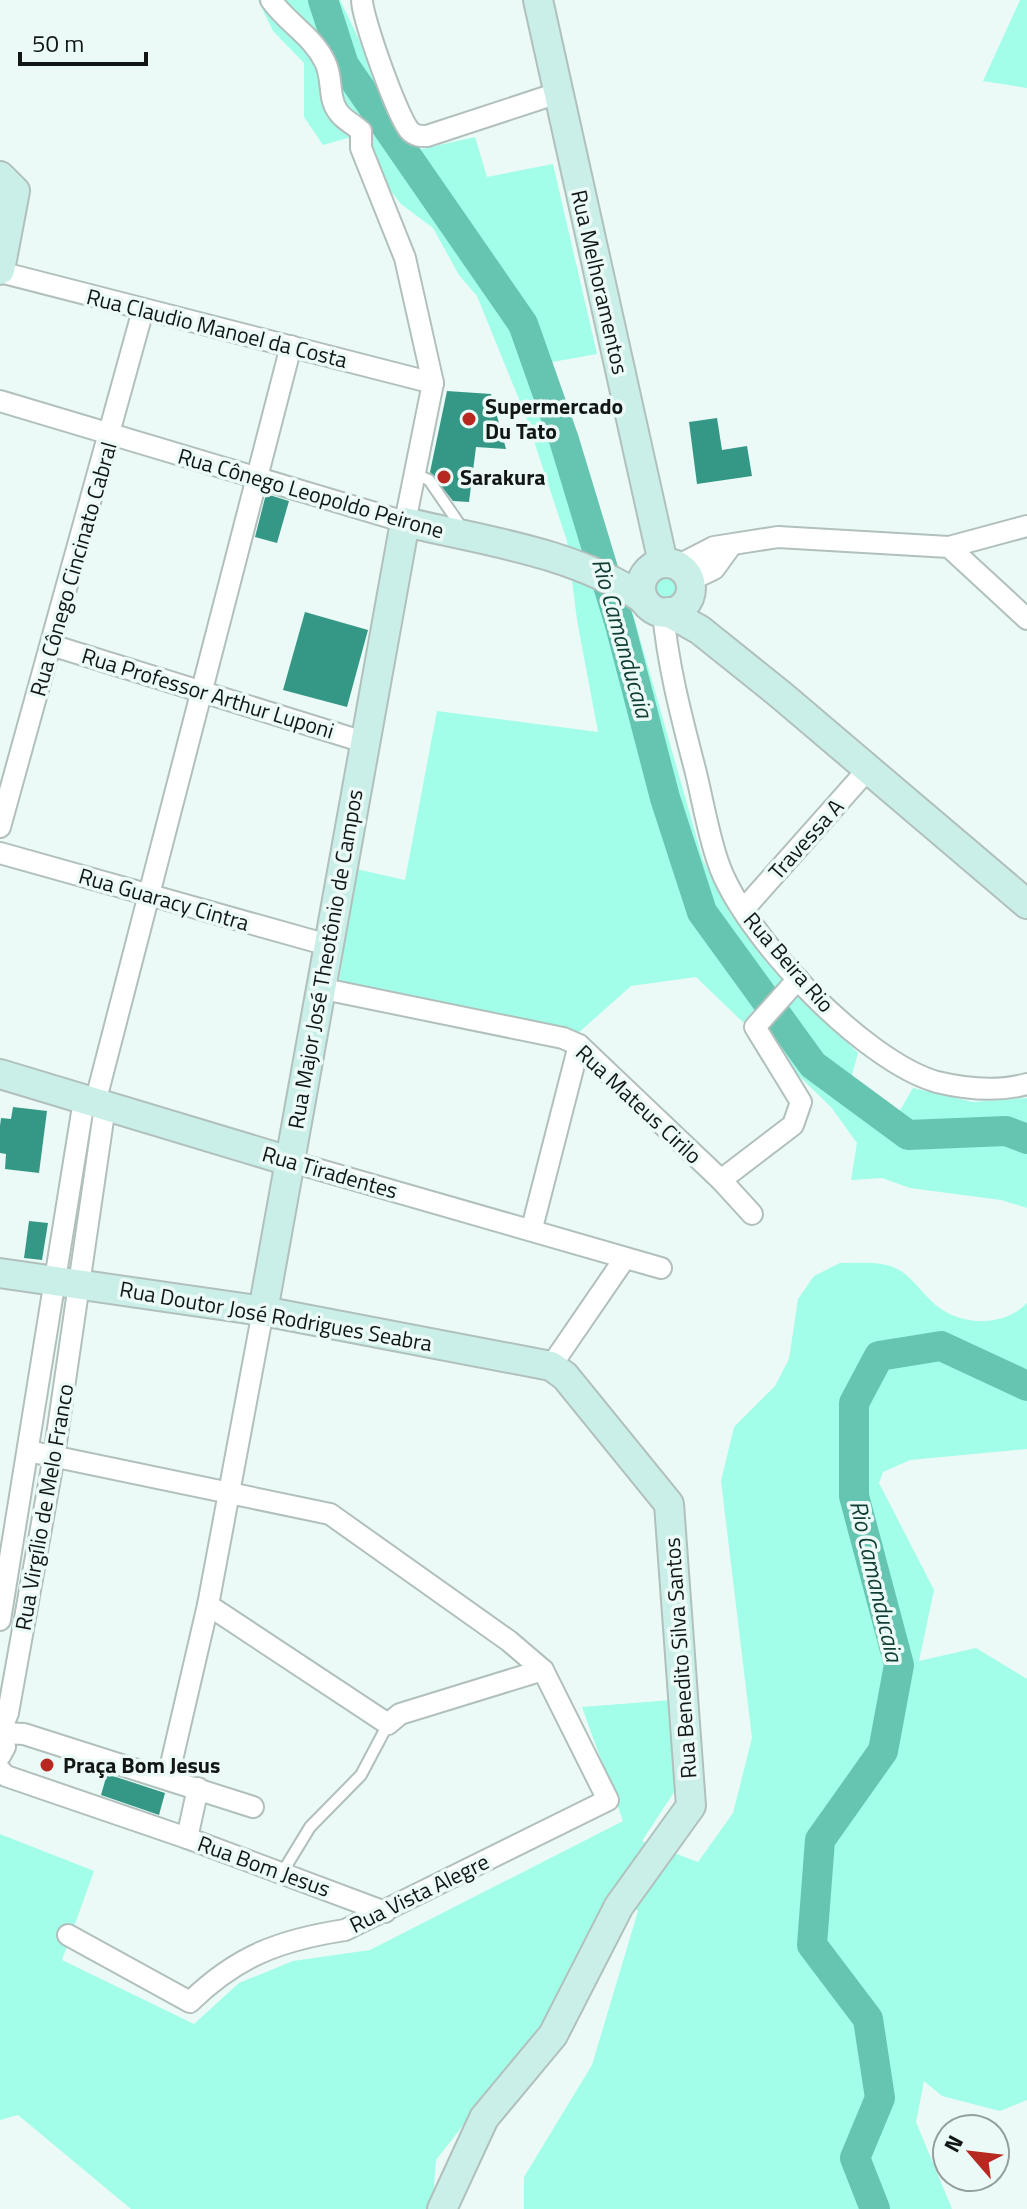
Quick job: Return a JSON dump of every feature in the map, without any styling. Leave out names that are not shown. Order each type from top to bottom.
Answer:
[{"type":"main road","name":"Rua Melhoramentos","points":[[538,0],[662,588]]},
{"type":"main road","points":[[0,176],[15,191],[0,271]]},
{"type":"main road","name":"Rua Cônego Leopoldo Peirone","points":[[405,522],[559,559],[662,588],[700,630],[869,768],[1027,904]]},
{"type":"main road","name":"Rua Major José Theotônio de Campos","points":[[263,1311],[405,522]]},
{"type":"main road","name":"Rua Tiradentes","points":[[0,1074],[289,1161]]},
{"type":"main road","name":"Rua Doutor José Rodrigues Seabra","points":[[0,1273],[263,1311],[551,1366]]},
{"type":"main road","name":"Rua Benedito Silva Santos","points":[[442,2209],[484,2118],[553,2035],[619,1906],[691,1806],[669,1504],[565,1376],[551,1366]]},
{"type":"street","name":"Rua Major José Theotônio de Campos","points":[[271,0],[312,42],[326,63],[333,86],[333,102],[338,114],[361,131],[361,148],[405,258],[433,383],[405,522]]},
{"type":"street","points":[[362,0],[405,125],[417,136],[427,136],[558,93]]},
{"type":"street","name":"Rua Claudio Manoel da Costa","points":[[0,271],[433,383]]},
{"type":"street","name":"Rua Cônego Cincinato Cabral","points":[[0,827],[9,758],[51,645],[143,310]]},
{"type":"street","points":[[67,1282],[95,1103],[199,690],[291,346]]},
{"type":"street","name":"Rua Cônego Leopoldo Peirone","points":[[0,401],[405,522]]},
{"type":"street","points":[[662,588],[714,569],[730,547],[778,537],[949,547],[1027,526]]},
{"type":"street","points":[[949,547],[1027,619]]},
{"type":"street","name":"Rua Beira Rio","points":[[662,588],[665,649],[718,864],[743,910],[798,979],[850,1030],[909,1070],[935,1081],[975,1089],[1012,1088],[1027,1084]]},
{"type":"street","name":"Rua Professor Arthur Luponi","points":[[51,645],[364,742]]},
{"type":"street","name":"Travessa A","points":[[743,910],[869,768]]},
{"type":"street","name":"Rua Guaracy Cintra","points":[[0,853],[328,945]]},
{"type":"street","points":[[721,1180],[793,1125],[801,1102],[755,1027],[798,979]]},
{"type":"street","name":"Rua Mateus Cirilo","points":[[319,988],[563,1038],[579,1045],[721,1180],[752,1214]]},
{"type":"street","points":[[532,1228],[579,1045]]},
{"type":"street","name":"Rua Tiradentes","points":[[289,1161],[532,1228],[661,1268]]},
{"type":"street","points":[[551,1366],[625,1258]]},
{"type":"street","name":"Rua Virgílio de Melo Franco","points":[[0,1620],[28,1451],[67,1282]]},
{"type":"street","name":"Rua Virgílio de Melo Franco","points":[[1,1731],[8,1713],[54,1456],[67,1282]]},
{"type":"street","name":"Rua Major José Theotônio de Campos","points":[[168,1777],[208,1605],[263,1311]]},
{"type":"street","points":[[28,1451],[330,1514],[509,1641],[543,1670]]},
{"type":"street","points":[[208,1605],[388,1724],[400,1714],[543,1670]]},
{"type":"street","name":"Rua Vista Alegre","points":[[68,1935],[190,2002],[217,1975],[251,1955],[304,1936],[345,1930],[608,1800],[543,1670]]},
{"type":"street","points":[[0,1756],[5,1747],[1,1731],[24,1734],[168,1777],[253,1807]]},
{"type":"street","points":[[0,1770],[6,1776],[187,1838],[198,1788]]},
{"type":"street","name":"Rua Bom Jesus","points":[[187,1838],[385,1912]]},
{"type":"lane","points":[[415,474],[429,480],[466,537]]},
{"type":"lane","points":[[282,1873],[310,1827],[361,1775],[388,1724]]},
{"type":"green space","points":[[258,0],[340,0],[413,151],[475,137],[487,177],[553,164],[597,354],[552,362],[601,547],[633,614],[703,860],[731,915],[779,974],[858,1053],[850,1082],[898,1114],[913,1088],[973,1102],[1027,1098],[1027,1208],[1001,1200],[910,1188],[882,1178],[851,1180],[857,1143],[831,1107],[696,977],[631,986],[576,1035],[339,981],[356,869],[405,880],[437,711],[598,732],[577,620],[567,541],[525,414],[477,296],[459,275],[433,228],[401,204],[348,138],[323,145],[304,117],[304,63],[273,31]]},
{"type":"green space","points":[[1020,0],[1027,0],[1027,88],[983,81]]},
{"type":"green space","points":[[665,568],[679,574],[685,588],[679,602],[665,608],[651,602],[645,588],[651,574]]},
{"type":"green space","points":[[840,1263],[887,1265],[906,1275],[941,1309],[973,1321],[1008,1316],[1027,1303],[1027,1449],[910,1460],[883,1472],[879,1483],[934,1590],[919,1661],[976,1648],[1027,1679],[1027,2100],[1000,2111],[942,2096],[924,2081],[916,2122],[931,2158],[931,2193],[945,2193],[952,2209],[524,2209],[524,2177],[592,2065],[638,1911],[615,1886],[563,1997],[436,2160],[432,2209],[131,2209],[18,2115],[0,2120],[0,1834],[94,1871],[62,1960],[194,2024],[239,1983],[293,1961],[370,1950],[623,1821],[582,1707],[672,1700],[680,1783],[642,1841],[698,1862],[733,1813],[752,1738],[721,1481],[734,1427],[775,1386],[789,1359],[798,1299],[814,1276]]},
{"type":"building","name":"Supermercado Du Tato","points":[[447,391],[491,394],[506,449],[476,447],[469,502],[453,501],[430,472]]},
{"type":"building","points":[[717,418],[722,450],[747,446],[752,476],[697,484],[689,422]]},
{"type":"building","points":[[266,494],[289,501],[277,543],[255,537]]},
{"type":"building","points":[[305,612],[368,630],[347,707],[283,690]]},
{"type":"building","points":[[13,1107],[47,1111],[39,1173],[5,1169],[6,1154],[0,1153],[1,1118],[11,1119]]},
{"type":"building","points":[[29,1221],[48,1223],[42,1260],[24,1258]]},
{"type":"building","points":[[107,1774],[165,1793],[159,1815],[101,1795]]},
{"type":"waterway","name":"Rio Camanducaia","points":[[323,0],[344,65],[523,324],[564,440],[620,625],[665,798],[702,912],[813,1065],[908,1135],[1006,1131],[1027,1139]]},
{"type":"waterway","name":"Rio Camanducaia","points":[[875,2209],[855,2158],[880,2098],[868,2019],[812,1945],[820,1840],[883,1751],[899,1665],[854,1496],[854,1403],[879,1356],[941,1346],[1027,1386]]},
{"type":"place","name":"Supermercado Du Tato","points":[[469,419]]},
{"type":"place","name":"Sarakura","points":[[444,477]]},
{"type":"place","name":"Praça Bom Jesus","points":[[47,1765]]}]
